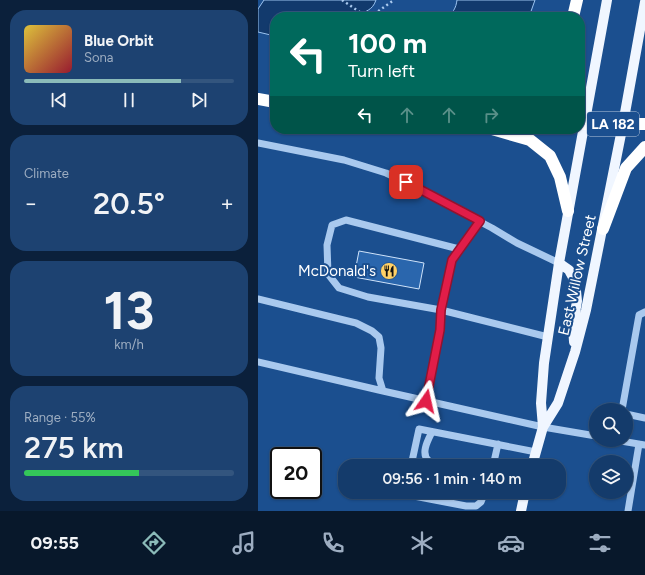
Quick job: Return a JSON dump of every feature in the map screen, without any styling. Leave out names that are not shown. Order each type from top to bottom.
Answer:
[{"type":"highway","points":[[574,12],[578,0]]},
{"type":"highway","points":[[258,99],[270,101]]},
{"type":"highway","name":"LA 182","points":[[585,124],[645,124]]},
{"type":"highway","points":[[509,134],[530,140],[550,156],[560,177],[568,211]]},
{"type":"highway","points":[[603,229],[626,168],[645,147]]},
{"type":"main road","name":"East Willow Street","points":[[585,109],[607,0]]},
{"type":"main road","name":"East Willow Street","points":[[534,459],[543,427],[558,403],[575,352],[586,310],[603,229],[645,2]]},
{"type":"main road","name":"East Willow Street","points":[[543,427],[541,403],[544,363],[580,134]]},
{"type":"main road","points":[[559,263],[569,270],[575,281],[576,301],[573,325],[575,352]]},
{"type":"main road","points":[[521,511],[524,499]]},
{"type":"street","points":[[258,143],[344,160],[386,173],[480,221],[517,243],[559,263]]},
{"type":"street","points":[[459,249],[346,220],[332,225],[327,245],[328,274],[339,288],[368,297],[441,310],[548,337]]},
{"type":"street","points":[[426,401],[440,330],[441,310],[452,260],[480,221]]},
{"type":"street","points":[[258,299],[356,323],[372,331],[379,338],[381,348],[379,378],[383,391]]},
{"type":"street","points":[[623,403],[638,315],[645,312]]},
{"type":"street","points":[[258,362],[543,427],[589,435]]},
{"type":"street","points":[[633,415],[645,418]]},
{"type":"street","points":[[413,459],[419,429],[536,452]]},
{"type":"street","points":[[427,459],[426,444],[432,432]]},
{"type":"street","points":[[495,459],[498,444]]},
{"type":"street","points":[[628,511],[642,445]]},
{"type":"street","points":[[430,499],[466,506],[476,506],[482,499]]},
{"type":"path","points":[[342,0],[361,12]]},
{"type":"path","points":[[376,12],[394,0]]},
{"type":"water","points":[[264,0],[376,0],[373,7],[366,12],[270,12],[270,35],[258,32],[258,9]]},
{"type":"water","points":[[457,0],[535,0],[531,12],[452,12],[456,6]]},
{"type":"building","points":[[359,251],[424,263],[419,289],[354,277]]},
{"type":"place","name":"McDonald's","points":[[389,271]]},
{"type":"route","points":[[406,182],[480,221],[452,260],[441,310],[440,330],[426,401]]}]
